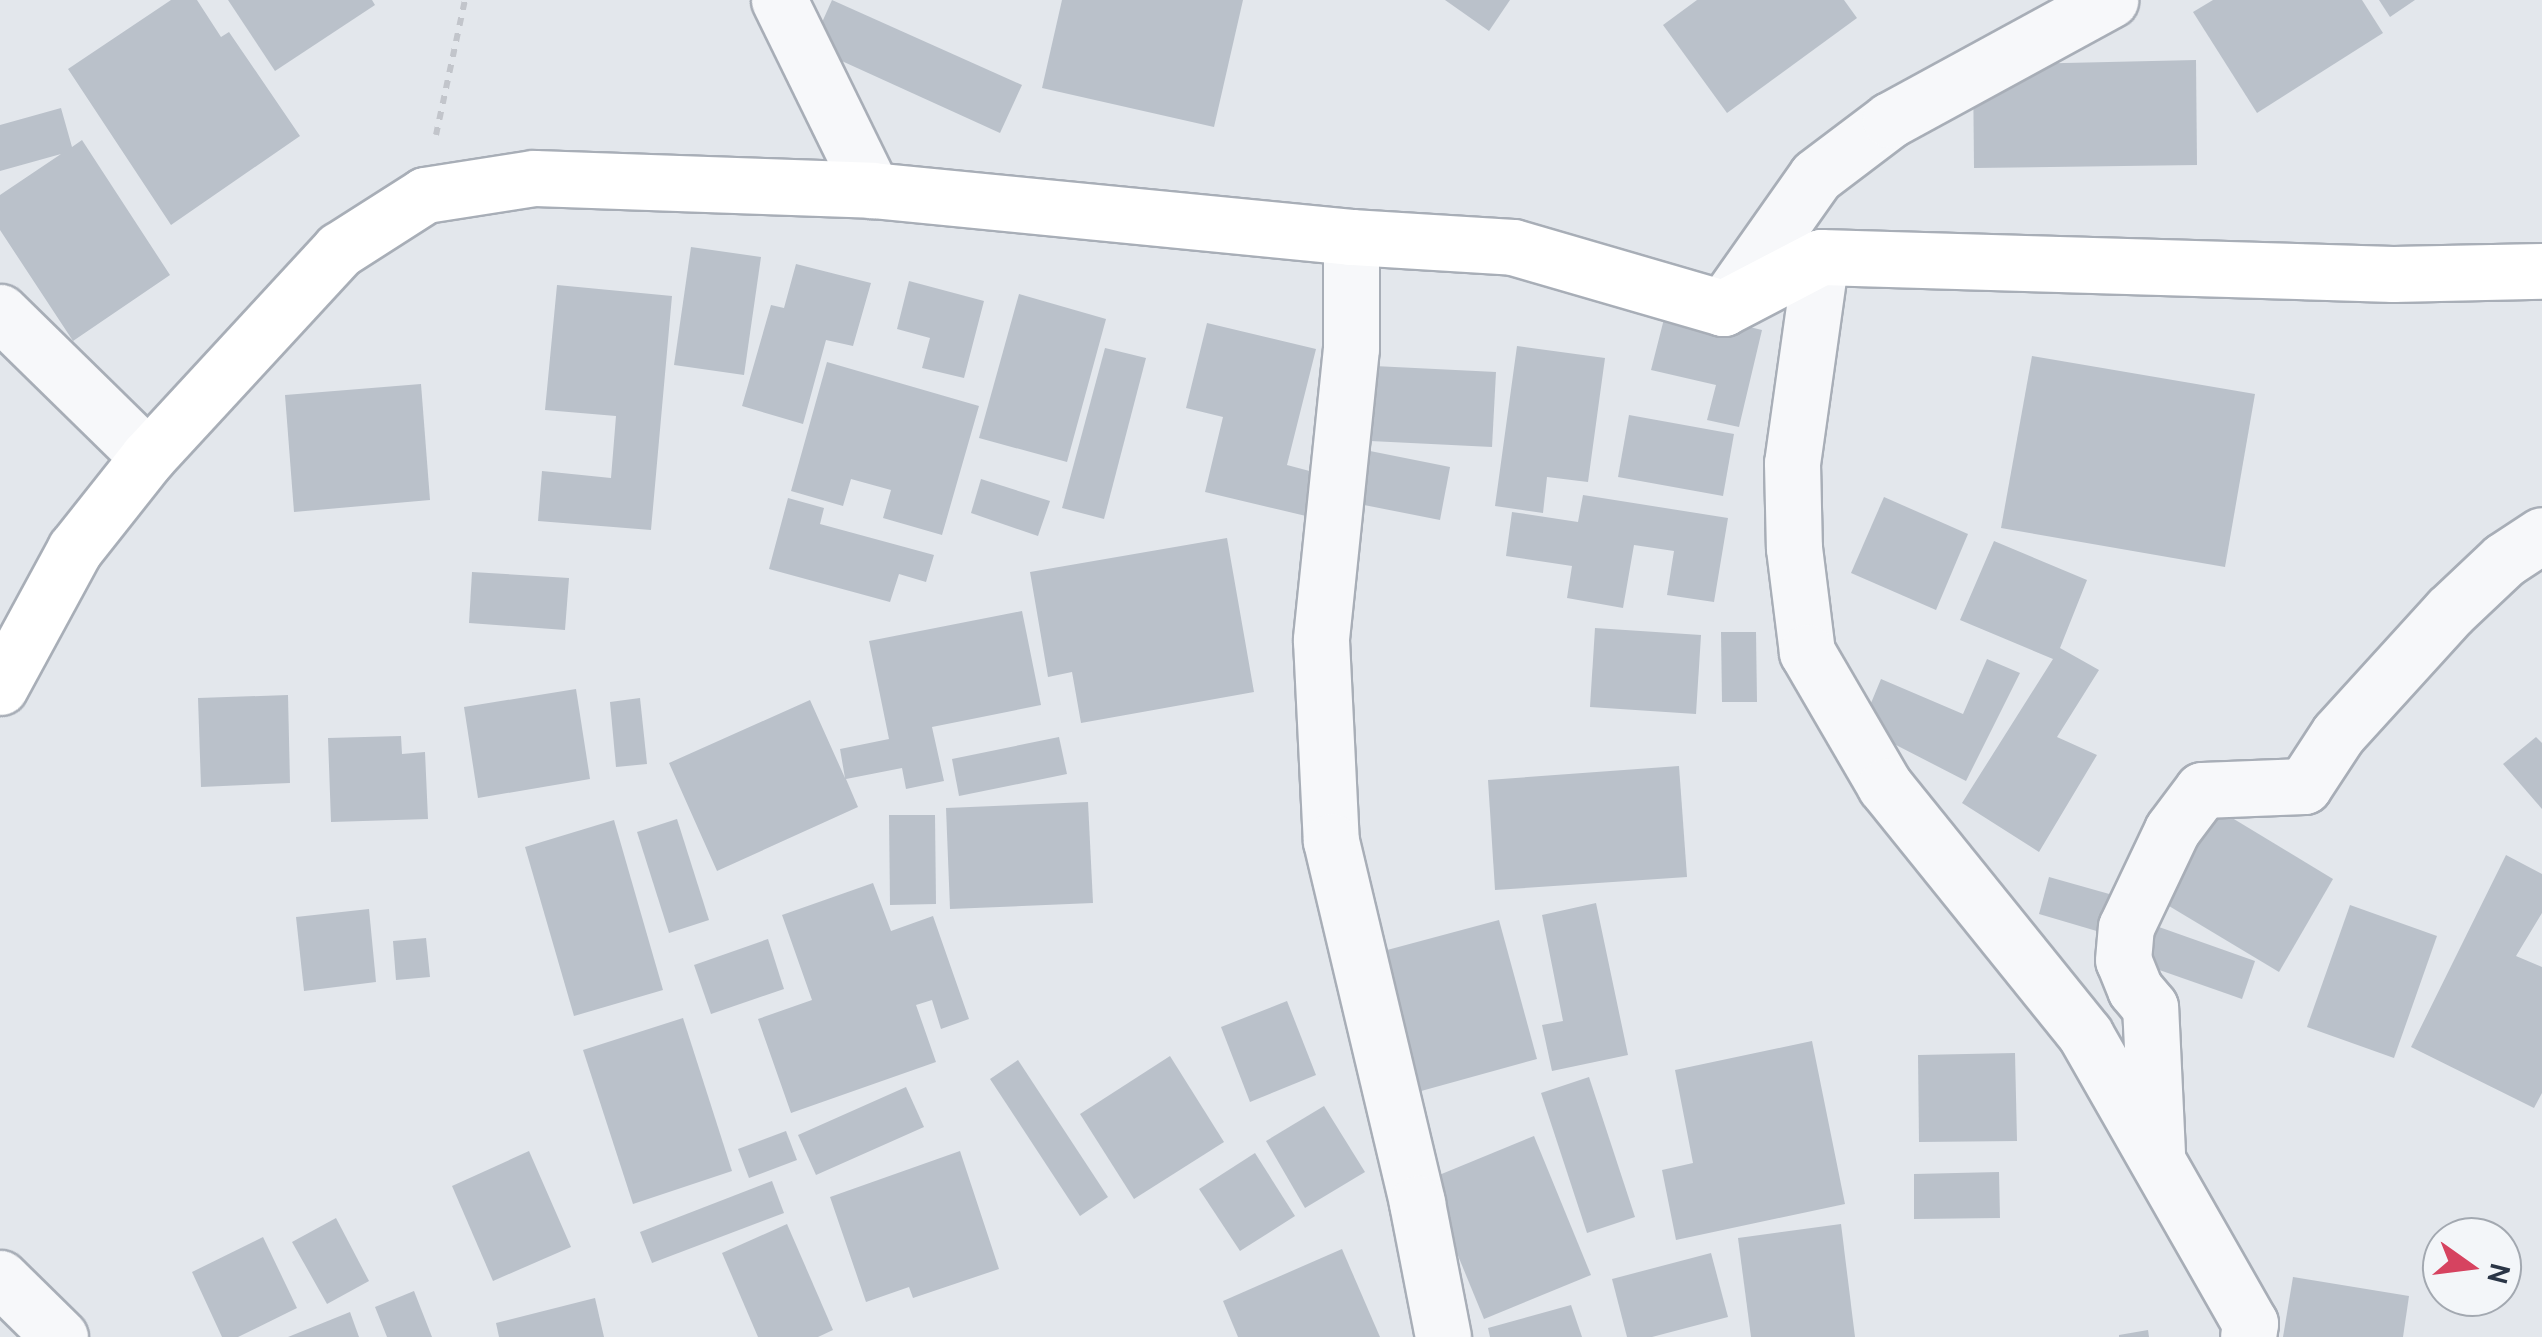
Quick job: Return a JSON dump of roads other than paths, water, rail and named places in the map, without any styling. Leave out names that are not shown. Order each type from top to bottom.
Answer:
[{"type":"main road","points":[[0,687],[75,549],[148,458],[339,250],[425,196],[534,178],[872,190],[1352,237],[1513,248],[1723,308],[1822,257],[2394,274],[2542,271]]},
{"type":"street","points":[[779,0],[872,190]]},
{"type":"street","points":[[1723,308],[1816,176],[1890,120],[2110,0]]},
{"type":"street","points":[[1352,237],[1351,348],[1321,640],[1331,841],[1417,1203],[1443,1337]]},
{"type":"street","points":[[1822,257],[1792,462],[1794,548],[1807,652],[1886,786],[2085,1034],[2250,1323],[2248,1337]]},
{"type":"street","points":[[0,312],[148,458]]},
{"type":"street","points":[[2157,1166],[2150,1007],[2123,960],[2126,928],[2172,830],[2202,790],[2304,786],[2338,734],[2450,611],[2504,560],[2542,535]]},
{"type":"street","points":[[0,1278],[60,1337]]}]
